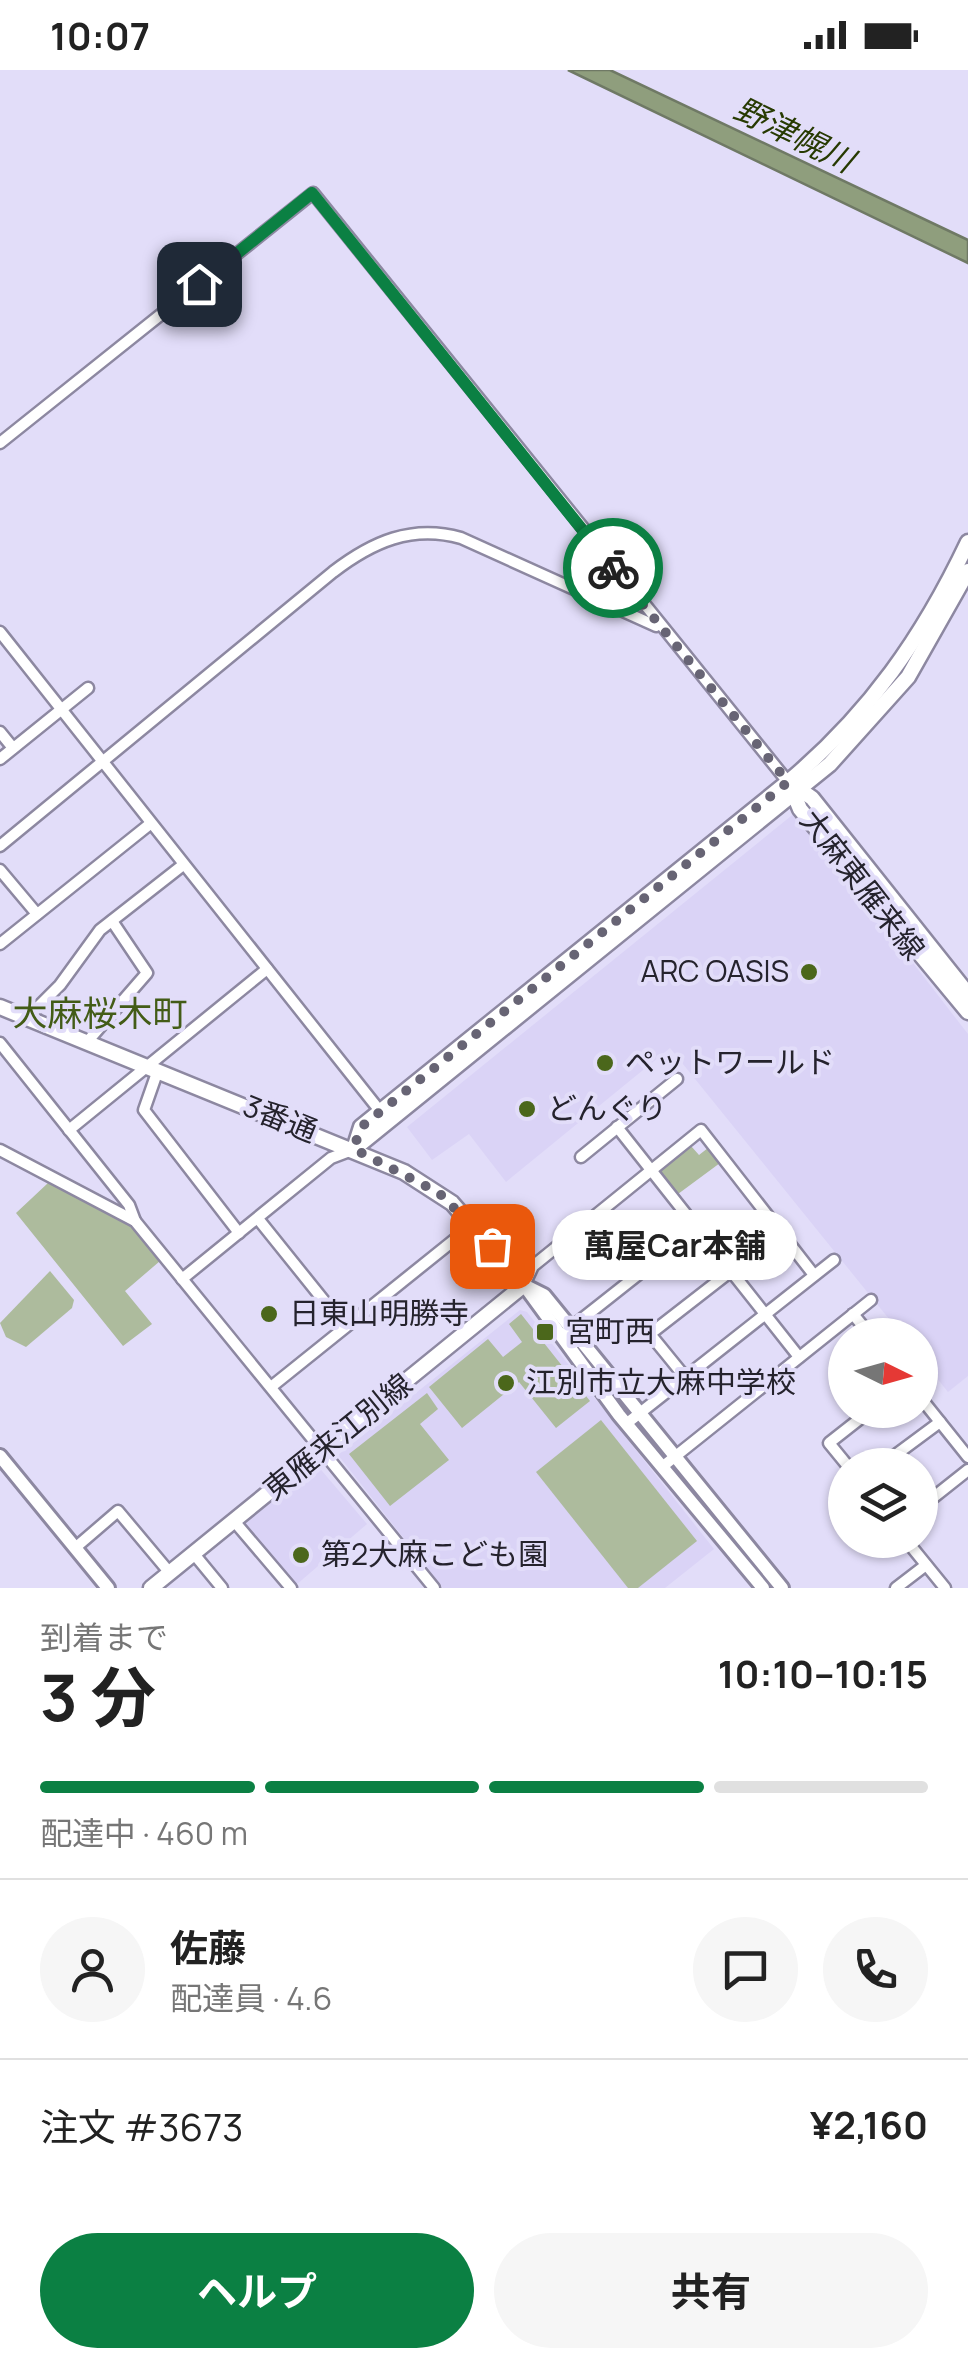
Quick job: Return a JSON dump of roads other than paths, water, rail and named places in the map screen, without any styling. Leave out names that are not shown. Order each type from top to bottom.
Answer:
[{"type":"main road","points":[[354,1149],[360,1128],[794,789],[886,684],[922,631],[968,542]]},
{"type":"main road","points":[[354,1149],[860,735],[908,678],[968,572]]},
{"type":"main road","name":"大麻東雁来線","points":[[794,789],[812,798],[968,994]]},
{"type":"main road","name":"大麻東雁来線","points":[[794,789],[918,957],[968,1012]]},
{"type":"main road","name":"3番通","points":[[0,1007],[354,1149],[425,1183],[474,1224],[524,1285]]},
{"type":"main road","name":"東雁来江別線","points":[[151,1588],[524,1285]]},
{"type":"street","points":[[0,443],[312,193],[794,789]]},
{"type":"street","points":[[0,846],[354,556],[403,535],[442,533],[461,538],[640,616],[669,637]]},
{"type":"street","points":[[0,632],[380,1112]]},
{"type":"street","points":[[0,759],[88,688]]},
{"type":"street","points":[[0,732],[12,748]]},
{"type":"street","points":[[0,944],[150,824]]},
{"type":"street","points":[[27,1018],[112,921],[183,865]]},
{"type":"street","points":[[0,870],[37,914]]},
{"type":"street","points":[[87,1042],[148,973],[112,921]]},
{"type":"street","points":[[69,1130],[152,1068],[267,969]]},
{"type":"street","points":[[0,1043],[129,1206],[135,1221],[434,1588]]},
{"type":"street","points":[[152,1068],[144,1110],[240,1233]]},
{"type":"street","points":[[581,1157],[676,1079]]},
{"type":"street","points":[[617,1127],[799,1358]]},
{"type":"street","points":[[524,1285],[533,1266],[701,1130],[814,1275]]},
{"type":"street","points":[[182,1279],[332,1158],[354,1149]]},
{"type":"street","points":[[0,1150],[135,1221]]},
{"type":"street","points":[[259,1220],[345,1326]]},
{"type":"street","points":[[270,1387],[474,1224]]},
{"type":"street","points":[[565,1333],[697,1228]]},
{"type":"street","points":[[626,1424],[834,1260]]},
{"type":"street","points":[[686,1377],[650,1334],[730,1271]]},
{"type":"street","name":"3番通","points":[[524,1285],[544,1295],[626,1424],[763,1588]]},
{"type":"street","points":[[662,1467],[871,1300]]},
{"type":"street","points":[[853,1314],[856,1318]]},
{"type":"street","name":"3番通","points":[[565,1333],[639,1414],[782,1588]]},
{"type":"street","points":[[938,1420],[968,1457]]},
{"type":"street","points":[[905,1448],[940,1422]]},
{"type":"street","points":[[833,1448],[829,1443],[848,1428]]},
{"type":"street","points":[[0,1456],[108,1588]]},
{"type":"street","points":[[938,1494],[968,1470]]},
{"type":"street","points":[[75,1548],[118,1510],[170,1573]]},
{"type":"street","points":[[234,1521],[291,1588]]},
{"type":"street","points":[[194,1554],[222,1588]]},
{"type":"street","points":[[920,1558],[945,1588]]},
{"type":"street","points":[[896,1588],[926,1565]]},
{"type":"place","name":"ARC OASIS","points":[[809,972]]},
{"type":"place","name":"ペットワールド","points":[[605,1063]]},
{"type":"place","name":"どんぐり","points":[[527,1109]]},
{"type":"place","name":"萬屋Car本舗","points":[[492,1246]]},
{"type":"place","name":"日東山明勝寺","points":[[269,1314]]},
{"type":"place","name":"宮町西","points":[[545,1332]]},
{"type":"place","name":"江別市立大麻中学校","points":[[506,1383]]},
{"type":"place","name":"第2大麻こども園","points":[[301,1555]]},
{"type":"district","name":"大麻桜木町","points":[[100,1014]]},
{"type":"water label","name":"野津幌川","points":[[794,135]]}]
